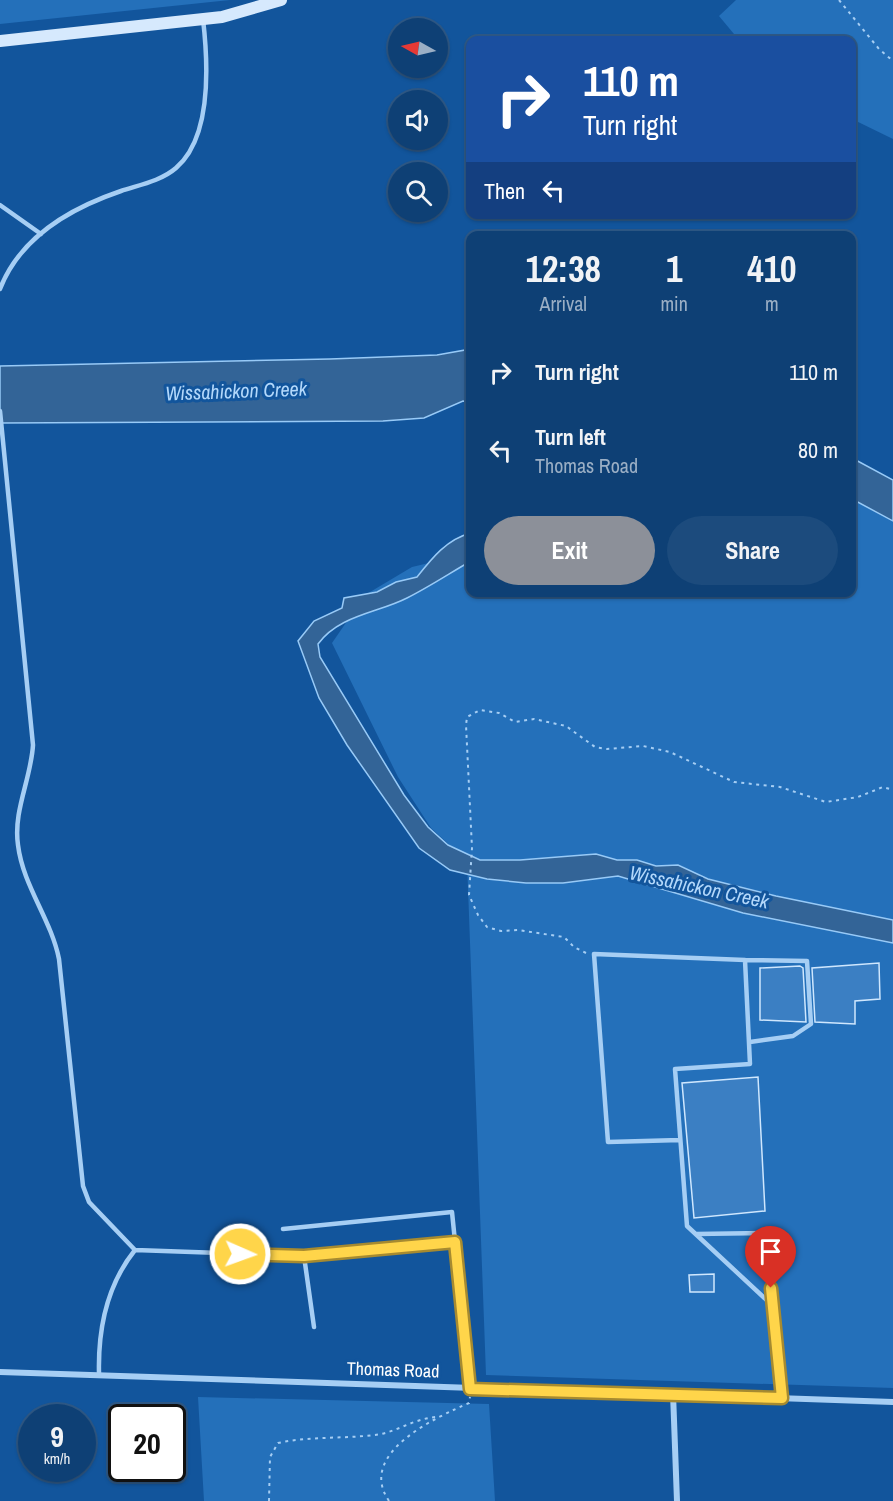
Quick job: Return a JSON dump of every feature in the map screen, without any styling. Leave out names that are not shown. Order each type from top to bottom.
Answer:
[{"type":"main road","points":[[0,41],[203,19],[240,13],[280,0]]},
{"type":"street","name":"Thomas Road","points":[[0,1372],[99,1373],[470,1389],[673,1393],[893,1402]]},
{"type":"street","points":[[673,1393],[677,1501]]},
{"type":"lane","points":[[0,289],[12,265],[41,234],[81,206],[169,173],[186,157],[196,134],[207,78],[203,19]]},
{"type":"lane","points":[[0,205],[41,234]]},
{"type":"lane","points":[[0,411],[33,745],[30,772],[17,820],[18,846],[28,881],[54,938],[59,959],[83,1186],[89,1202],[135,1250],[304,1256],[455,1242]]},
{"type":"lane","points":[[680,1140],[608,1142],[594,954],[807,961],[811,1024],[794,1036],[750,1042]]},
{"type":"lane","points":[[745,960],[750,1064],[675,1069],[680,1140],[687,1226],[773,1306]]},
{"type":"lane","points":[[283,1229],[452,1212],[470,1389]]},
{"type":"lane","points":[[696,1234],[766,1233],[782,1398]]},
{"type":"lane","points":[[99,1373],[100,1339],[106,1306],[125,1262],[135,1250]]},
{"type":"lane","points":[[304,1256],[314,1327]]},
{"type":"path","points":[[839,0],[879,49],[893,61]]},
{"type":"path","points":[[594,954],[582,953],[564,937],[554,934],[501,931],[487,927],[478,915],[469,895],[472,848],[467,717],[480,710],[499,713],[515,722],[534,719],[566,726],[595,747],[607,749],[643,746],[670,752],[734,782],[780,788],[826,802],[858,797],[883,787],[893,790]]},
{"type":"path","points":[[389,1501],[383,1488],[383,1474],[392,1453],[419,1426],[469,1403],[470,1389]]},
{"type":"path","points":[[269,1501],[270,1457],[278,1443],[309,1437],[376,1435],[421,1418],[436,1417]]},
{"type":"shaded area","points":[[0,0],[230,0],[0,24]]},
{"type":"shaded area","points":[[736,0],[893,0],[893,139],[856,121],[856,36],[736,36],[719,16]]},
{"type":"shaded area","points":[[856,477],[893,502],[893,1388],[486,1375],[467,861],[431,828],[398,777],[332,643],[365,595],[412,567],[466,554],[466,597],[856,597]]},
{"type":"shaded area","points":[[198,1397],[489,1404],[495,1501],[204,1501]]},
{"type":"water","name":"Wissahickon Creek","points":[[466,350],[466,401],[424,418],[383,421],[0,423],[0,366],[437,355]]},
{"type":"water","points":[[856,460],[893,480],[893,521],[856,501]]},
{"type":"water","name":"Wissahickon Creek","points":[[466,535],[466,564],[407,598],[348,621],[327,634],[318,644],[320,657],[404,795],[428,827],[448,845],[480,860],[520,860],[596,854],[617,860],[637,860],[656,866],[678,865],[708,879],[776,896],[893,920],[893,943],[743,913],[618,876],[563,883],[526,883],[487,879],[450,870],[419,848],[347,745],[319,698],[298,641],[314,621],[342,608],[344,598],[377,592],[396,582],[417,577],[434,556]]},
{"type":"building","points":[[879,963],[880,999],[855,1001],[855,1024],[815,1022],[812,968]]},
{"type":"building","points":[[800,966],[803,968],[806,1022],[760,1020],[760,968]]},
{"type":"building","points":[[758,1077],[765,1211],[694,1218],[682,1083]]},
{"type":"building","points":[[714,1274],[714,1292],[690,1292],[689,1275]]},
{"type":"route","points":[[240,1254],[304,1256],[455,1242],[470,1389],[673,1393],[782,1398],[771,1288]]}]
